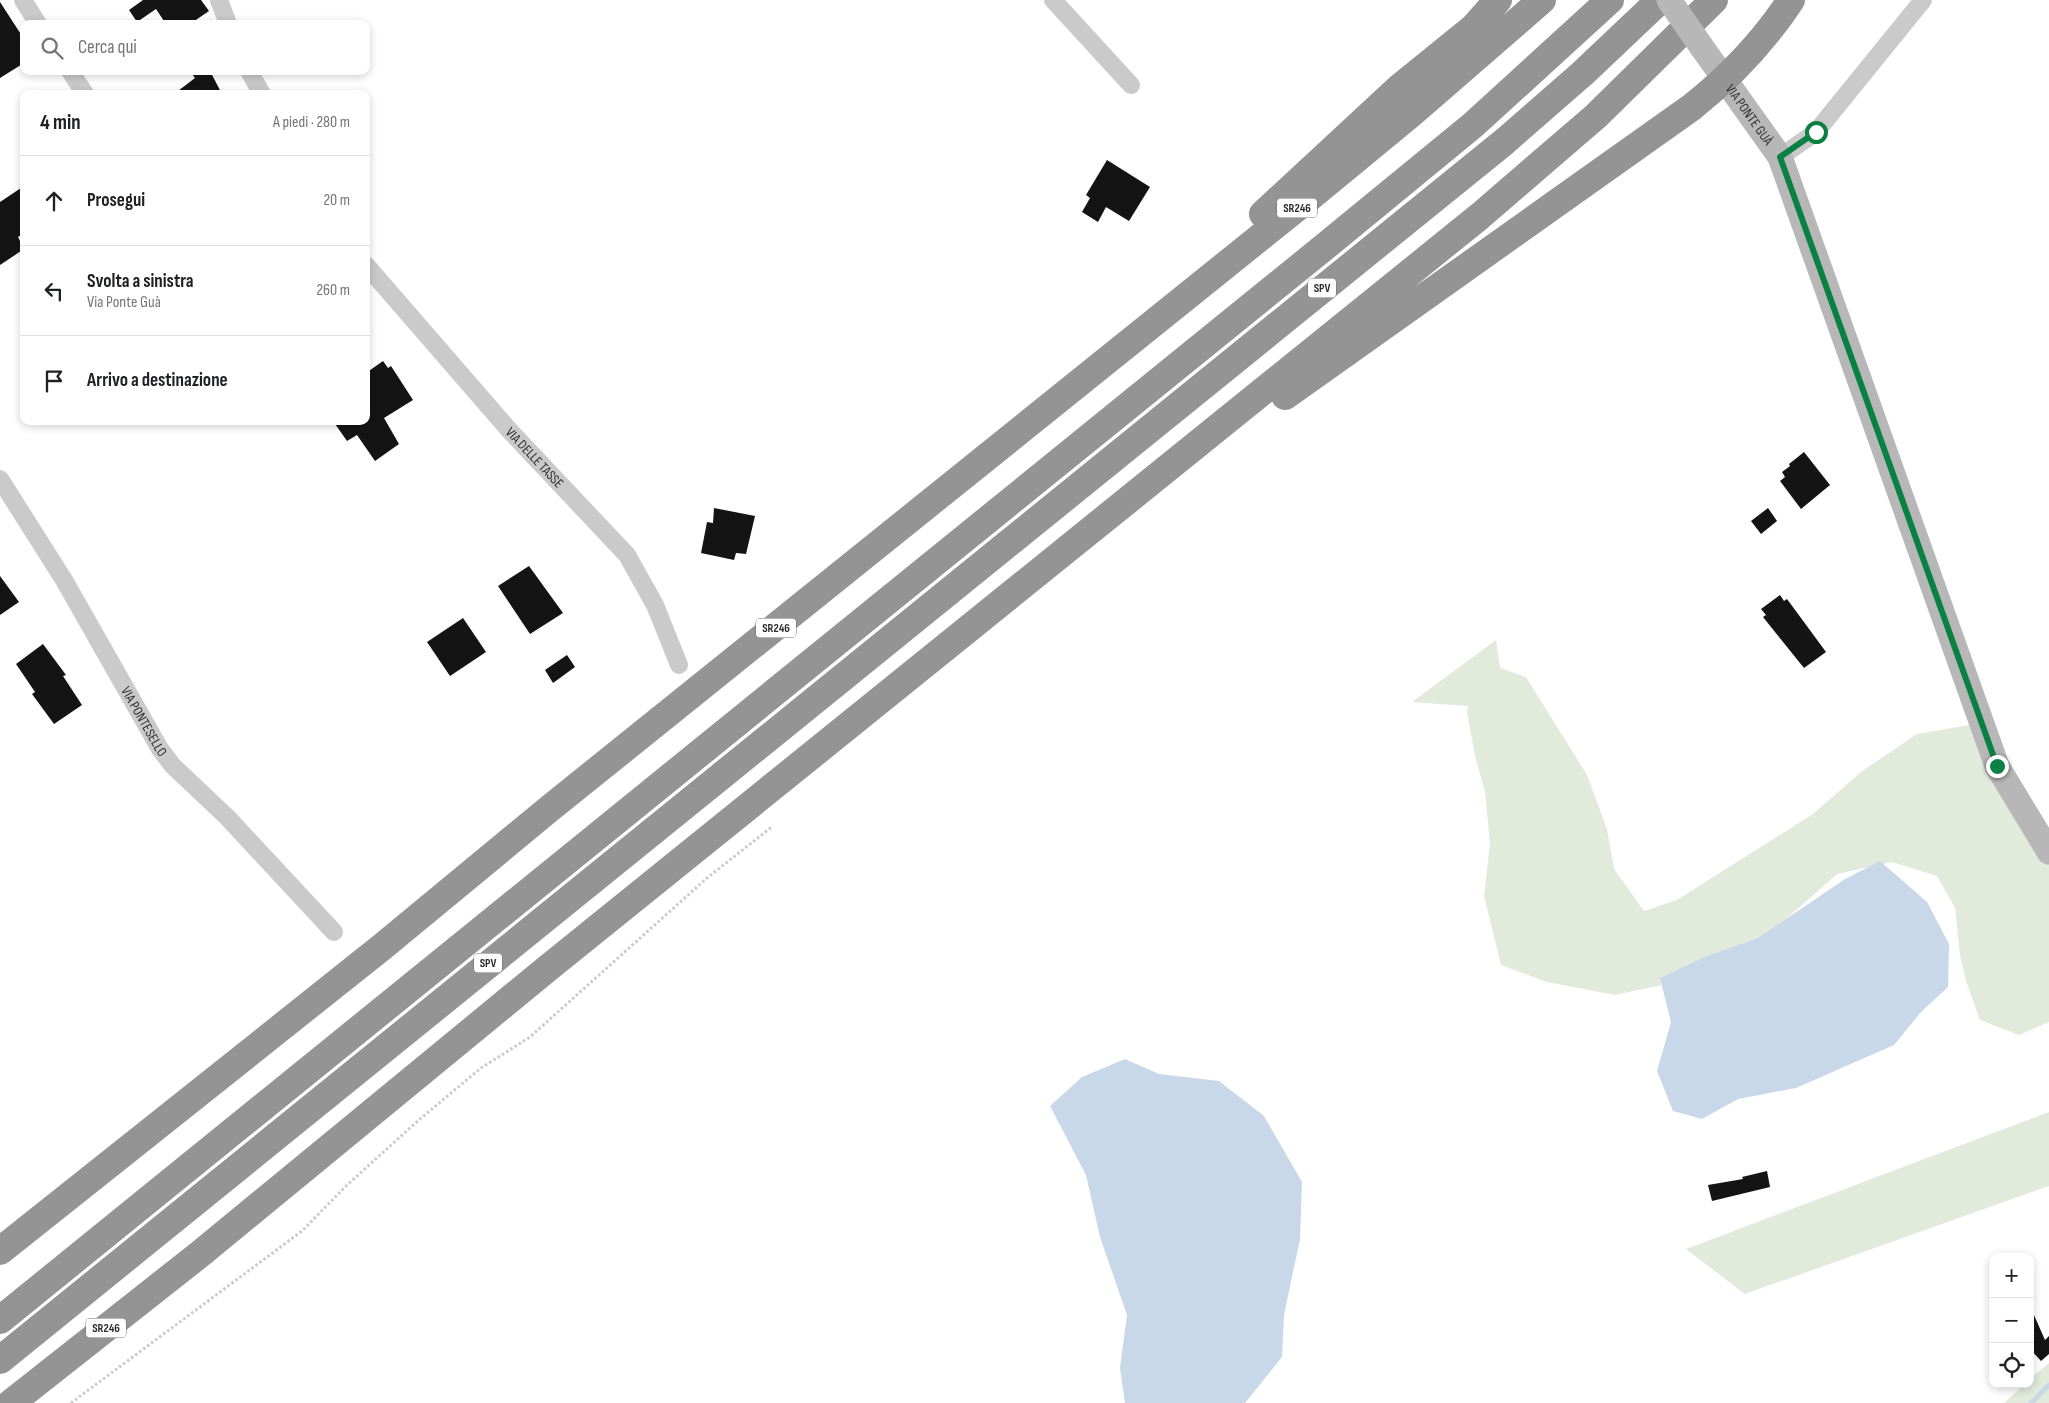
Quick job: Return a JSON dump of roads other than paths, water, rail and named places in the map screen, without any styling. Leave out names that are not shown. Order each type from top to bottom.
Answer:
[{"type":"highway","points":[[1047,408],[1137,319],[1214,258],[1400,87],[1474,27],[1498,0]]},
{"type":"highway","name":"SR246","points":[[0,1251],[382,947],[549,808],[1306,200],[1412,113],[1542,0]]},
{"type":"highway","name":"SPV","points":[[0,1320],[1336,238],[1473,125],[1610,0]]},
{"type":"highway","name":"SPV","points":[[0,1360],[1496,148],[1583,73],[1660,0]]},
{"type":"highway","points":[[1121,507],[1480,216],[1596,116],[1714,0]]},
{"type":"highway","points":[[1121,507],[1234,432],[1545,210],[1627,155],[1726,80],[1760,42],[1791,0]]},
{"type":"highway","name":"SR246","points":[[11,1403],[200,1254],[541,974],[1121,507]]},
{"type":"street","points":[[22,0],[35,20]]},
{"type":"street","points":[[219,0],[226,20]]},
{"type":"street","points":[[1053,0],[1131,85]]},
{"type":"street","name":"VIA PONTE GUÀ","points":[[1668,0],[1780,157],[1997,766],[2049,852]]},
{"type":"street","points":[[1780,157],[1816,132],[1923,0]]},
{"type":"street","points":[[73,75],[82,90]]},
{"type":"street","points":[[251,75],[260,90]]},
{"type":"street","name":"VIA DELLE TASSE","points":[[370,270],[510,430],[627,555],[655,605],[680,666]]},
{"type":"street","name":"VIA PONTESELLO","points":[[0,479],[64,580],[164,755],[173,766],[227,817],[334,932]]},
{"type":"water","points":[[1880,861],[1927,902],[1949,944],[1948,987],[1921,1012],[1894,1045],[1796,1088],[1738,1099],[1702,1119],[1673,1111],[1657,1071],[1671,1022],[1660,978],[1707,956],[1758,938],[1845,879]]},
{"type":"water","points":[[1125,1059],[1159,1074],[1219,1081],[1264,1116],[1302,1182],[1300,1239],[1284,1315],[1282,1357],[1245,1403],[1125,1403],[1120,1368],[1127,1315],[1100,1237],[1086,1175],[1050,1106],[1082,1077]]},
{"type":"waterway","points":[[2031,1403],[2049,1385]]}]
